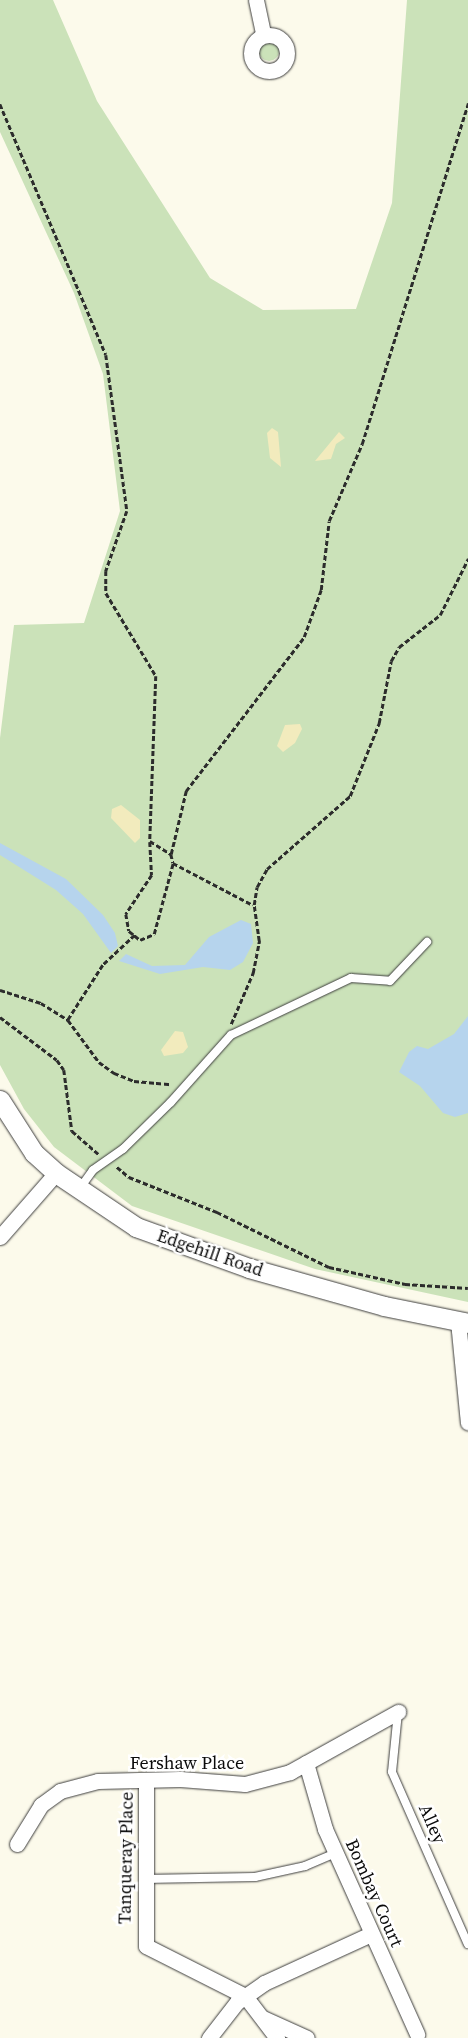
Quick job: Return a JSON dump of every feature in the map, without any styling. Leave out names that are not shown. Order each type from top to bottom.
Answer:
[{"type":"street","points":[[256,0],[263,34]]},
{"type":"street","name":"Edgehill Road","points":[[0,1100],[34,1152],[56,1174],[136,1227],[173,1244],[384,1306],[463,1322]]},
{"type":"street","points":[[0,1237],[56,1174]]},
{"type":"street","points":[[463,1322],[468,1423]]},
{"type":"street","name":"Fershaw Place","points":[[17,1844],[41,1805],[60,1791],[98,1781],[146,1783],[180,1779],[245,1784],[306,1763],[398,1712]]},
{"type":"street","name":"Bombay Court","points":[[306,1763],[335,1852],[418,2034]]},
{"type":"street","name":"Tanqueray Place","points":[[146,1783],[144,1880],[146,1946],[245,1996],[277,2038]]},
{"type":"street","points":[[208,2038],[245,1996],[371,1934]]},
{"type":"street","name":"Tanqueray Place","points":[[262,2017],[307,2038]]},
{"type":"lane","points":[[78,1189],[106,1159],[123,1149],[188,1084],[234,1033],[351,978],[390,981],[427,942]]},
{"type":"lane","name":"Alley","points":[[398,1712],[392,1772],[468,1944]]},
{"type":"lane","points":[[144,1880],[255,1877],[305,1866],[335,1852]]},
{"type":"path","points":[[0,104],[43,212],[83,292],[106,356],[114,395],[127,511],[106,571],[106,587],[156,676],[150,840],[152,875],[126,914],[134,935],[140,940],[154,934],[173,864],[171,854],[186,791],[304,636],[321,590],[328,521],[362,444],[468,103]]},
{"type":"path","points":[[234,1033],[230,1020],[253,973],[259,941],[254,905],[266,870],[350,796],[379,723],[390,661],[399,646],[440,615],[468,559]]},
{"type":"path","points":[[150,840],[171,854]]},
{"type":"path","points":[[173,864],[242,903],[254,905]]},
{"type":"path","points":[[68,1020],[103,965],[134,935]]},
{"type":"path","points":[[0,990],[40,1003],[68,1020],[98,1062],[114,1073],[159,1085],[188,1084]]},
{"type":"path","points":[[0,1017],[57,1060],[64,1070],[72,1130],[129,1177],[217,1212],[329,1267],[405,1284],[468,1288]]},
{"type":"green space","points":[[0,0],[53,0],[97,101],[210,278],[263,310],[356,309],[392,203],[407,0],[468,0],[468,1302],[315,1269],[132,1206],[54,1147],[24,1109],[0,1065],[0,738],[14,625],[84,623],[120,511],[103,374],[74,293],[0,132]]},
{"type":"green space","points":[[269,41],[276,44],[279,51],[276,58],[269,61],[262,58],[259,51],[262,44]]},
{"type":"sand","points":[[272,428],[278,432],[281,467],[270,458],[267,433]]},
{"type":"sand","points":[[339,432],[345,438],[336,444],[331,459],[315,461]]},
{"type":"sand","points":[[300,724],[302,729],[295,743],[283,752],[277,746],[285,725]]},
{"type":"sand","points":[[121,805],[140,820],[140,838],[135,843],[111,818],[112,809]]},
{"type":"sand","points":[[175,1031],[183,1032],[188,1047],[183,1053],[164,1056],[161,1050]]},
{"type":"water","points":[[0,843],[66,879],[103,915],[115,933],[118,946],[111,953],[83,914],[56,890],[0,855]]},
{"type":"water","points":[[241,920],[251,924],[253,943],[243,962],[230,970],[203,967],[160,974],[119,961],[126,954],[152,966],[185,965],[209,937]]},
{"type":"water","points":[[468,1016],[468,1113],[455,1117],[443,1113],[420,1086],[399,1072],[409,1052],[417,1046],[428,1049],[454,1034]]}]
